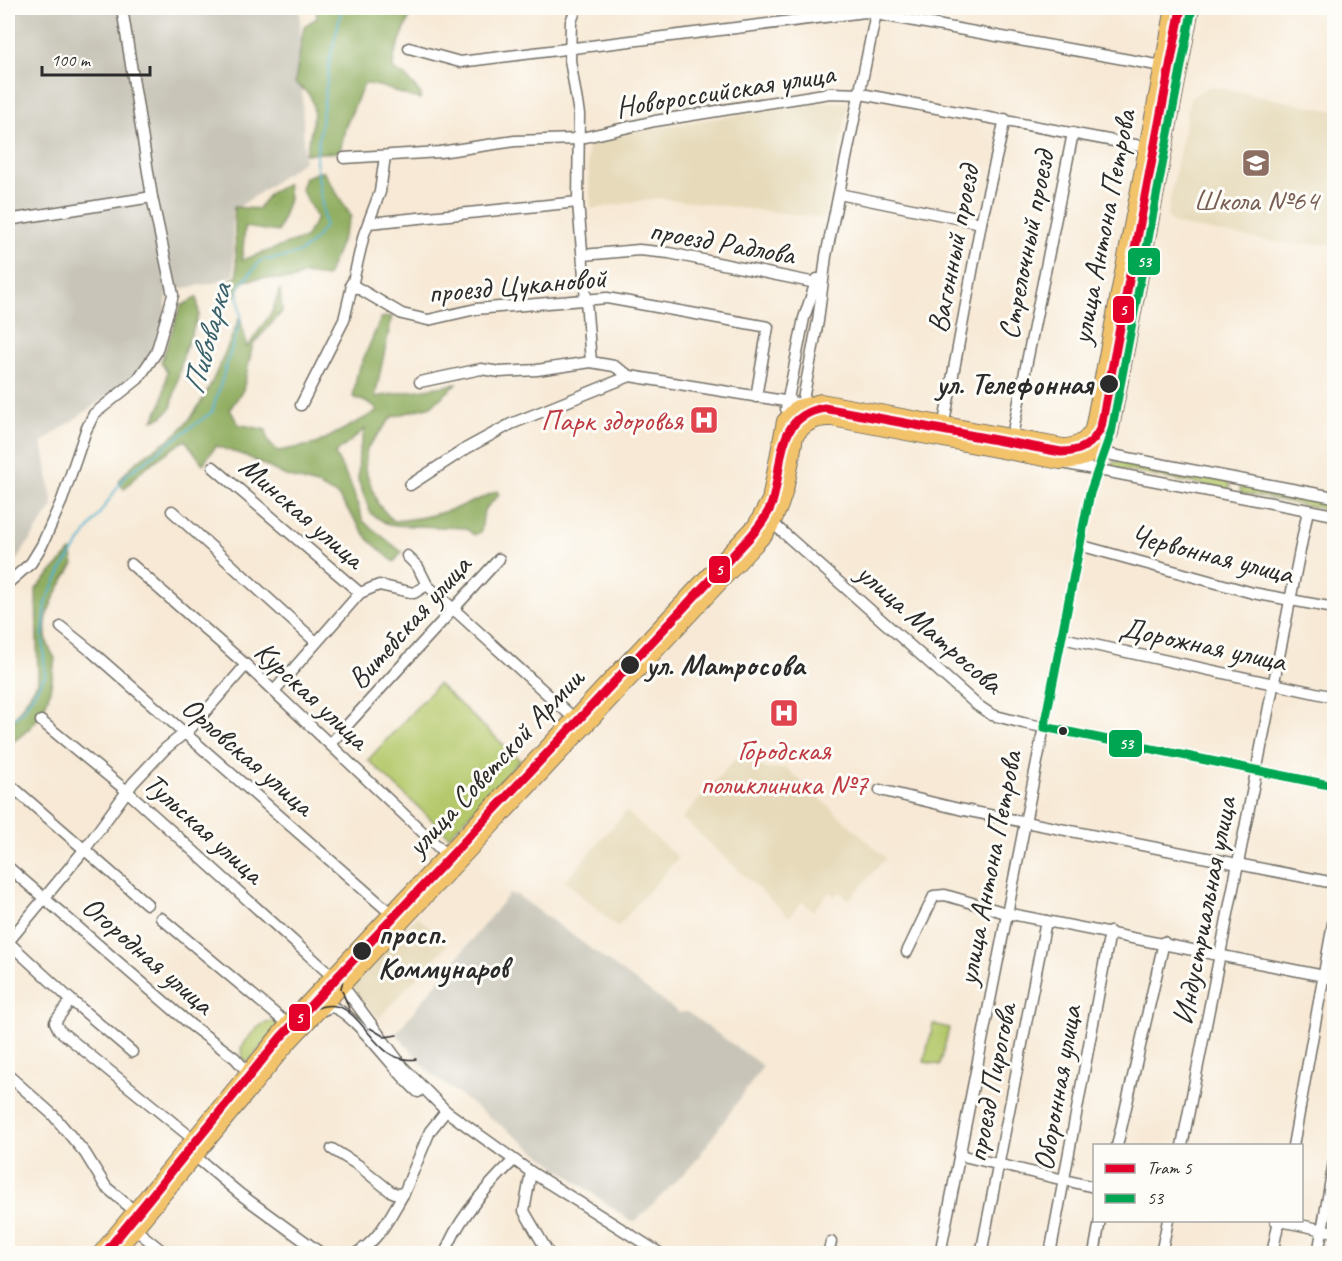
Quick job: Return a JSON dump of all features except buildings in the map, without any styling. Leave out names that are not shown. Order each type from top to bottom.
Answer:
[{"type":"main road","name":"улица Антона Петрова","points":[[1092,429],[1173,8]]},
{"type":"main road","name":"улица Антона Петрова","points":[[1096,458],[1111,433],[1192,8]]},
{"type":"main road","points":[[796,407],[821,401],[1063,446],[1080,443],[1092,429]]},
{"type":"main road","name":"улица Советской Армии","points":[[99,1254],[134,1219],[194,1148],[252,1076],[287,1024],[762,515],[769,500],[784,421],[796,407]]},
{"type":"main road","points":[[796,436],[801,429],[816,420],[832,419],[1060,462],[1096,458]]},
{"type":"main road","name":"улица Советской Армии","points":[[252,1076],[298,1034],[775,523],[784,500],[796,436]]},
{"type":"main road","name":"улица Советской Армии","points":[[115,1254],[134,1219]]},
{"type":"street","points":[[8,583],[31,563],[42,545],[62,500],[86,430],[94,414],[138,379],[156,353],[173,295],[152,197],[122,8]]},
{"type":"street","points":[[576,8],[571,22],[570,60],[579,114],[578,202],[591,362]]},
{"type":"street","points":[[409,48],[460,62],[877,10],[1162,66]]},
{"type":"street","name":"улица Советской Армии","points":[[796,407],[818,321],[826,256],[877,10]]},
{"type":"street","name":"Новороссийская улица","points":[[344,158],[440,152],[515,141],[577,139],[655,121],[830,93],[861,94],[1146,147]]},
{"type":"street","name":"Вагонный проезд","points":[[944,423],[981,223],[1005,119]]},
{"type":"street","name":"Стрелочный проезд","points":[[1012,436],[1073,133]]},
{"type":"street","points":[[301,405],[344,320],[351,284],[380,192],[385,156]]},
{"type":"street","points":[[839,194],[981,223]]},
{"type":"street","points":[[8,220],[152,197]]},
{"type":"street","points":[[369,223],[578,202]]},
{"type":"street","name":"проезд Радлова","points":[[583,255],[639,250],[659,252],[712,260],[816,283]]},
{"type":"street","name":"улица Советской Армии","points":[[796,436],[796,407],[804,318],[826,256]]},
{"type":"street","name":"проезд Цукановой","points":[[351,284],[402,314],[428,320],[476,309],[607,298],[768,327],[756,397]]},
{"type":"street","points":[[420,382],[481,369],[500,372],[537,370],[591,362],[614,366],[630,376],[756,397],[796,407],[816,420]]},
{"type":"street","points":[[410,485],[467,448],[511,424],[630,376]]},
{"type":"street","name":"улица Антона Петрова","points":[[940,1254],[1090,493],[1096,458],[1092,429]]},
{"type":"street","points":[[1063,446],[1096,458],[1335,515]]},
{"type":"street","points":[[1096,458],[1335,497]]},
{"type":"street","name":"Минская улица","points":[[213,467],[360,593]]},
{"type":"street","name":"Индустриальная улица","points":[[1182,1144],[1236,864],[1308,510]]},
{"type":"street","points":[[172,511],[316,642]]},
{"type":"street","name":"улица Матросова","points":[[762,515],[775,523],[977,705],[999,717],[1335,786]]},
{"type":"street","name":"Червонная улица","points":[[1079,545],[1253,593],[1335,608]]},
{"type":"street","name":"Минская улица","points":[[407,556],[418,567],[427,585],[584,728]]},
{"type":"street","name":"Витебская улица","points":[[330,744],[499,559]]},
{"type":"street","name":"Курская улица","points":[[131,564],[274,691],[457,864]]},
{"type":"street","points":[[274,691],[360,593],[379,585],[414,593],[427,585]]},
{"type":"street","name":"Орловская улица","points":[[61,627],[92,651],[401,924]]},
{"type":"street","points":[[654,632],[665,642]]},
{"type":"street","name":"Дорожная улица","points":[[1062,638],[1335,697]]},
{"type":"street","points":[[132,1052],[8,942],[165,748],[184,733],[246,666]]},
{"type":"street","name":"Тульская улица","points":[[41,721],[128,792],[343,986],[404,1067],[446,1111]]},
{"type":"street","points":[[8,783],[147,904]]},
{"type":"street","points":[[880,790],[1025,822],[1335,883]]},
{"type":"street","name":"Огородная улица","points":[[8,867],[191,1025],[235,1058],[252,1076]]},
{"type":"street","points":[[907,952],[934,896],[945,895],[1006,913],[1164,942],[1329,977]]},
{"type":"street","points":[[161,918],[298,1034]]},
{"type":"street","points":[[1293,1144],[1329,977],[1335,918]]},
{"type":"street","name":"проезд Пирогова","points":[[981,1254],[1046,921]]},
{"type":"street","name":"Оборонная улица","points":[[1050,1254],[1110,932]]},
{"type":"street","points":[[1117,1144],[1164,942]]},
{"type":"street","points":[[332,976],[328,988],[332,998],[406,1082],[531,1172],[661,1254]]},
{"type":"street","points":[[71,1000],[55,1022],[59,1030],[194,1148],[322,1254]]},
{"type":"street","points":[[318,1012],[330,1007],[341,1010]]},
{"type":"street","points":[[9,1081],[54,1115],[85,1153],[106,1187],[166,1254]]},
{"type":"street","points":[[355,1254],[370,1245],[385,1226],[404,1193],[430,1131],[446,1111]]},
{"type":"street","points":[[333,1149],[358,1165],[390,1191],[397,1194],[404,1193]]},
{"type":"street","points":[[959,1155],[1093,1186]]},
{"type":"street","points":[[445,1254],[460,1224],[497,1176],[514,1160]]},
{"type":"street","points":[[1318,1254],[1335,1162]]},
{"type":"street","points":[[531,1172],[524,1211],[549,1254]]},
{"type":"street","points":[[1094,1254],[1101,1222]]},
{"type":"street","points":[[1161,1254],[1168,1222]]},
{"type":"street","points":[[1272,1254],[1278,1222]]},
{"type":"street","points":[[1284,1222],[1335,1232]]},
{"type":"street","points":[[828,1254],[831,1242]]},
{"type":"shaded area","points":[[8,8],[300,8],[304,161],[232,212],[234,275],[213,283],[168,291],[163,324],[153,349],[133,378],[42,442],[53,506],[8,573]]},
{"type":"shaded area","name":"Школа №64","points":[[1210,86],[1334,111],[1334,244],[1284,244],[1174,224],[1167,216],[1190,98]]},
{"type":"shaded area","points":[[830,101],[849,103],[824,218],[658,198],[591,209],[587,145],[633,131]]},
{"type":"shaded area","points":[[743,750],[765,769],[786,768],[886,858],[849,900],[839,892],[835,897],[829,892],[813,911],[802,902],[789,917],[682,818]]},
{"type":"shaded area","points":[[626,811],[678,858],[617,927],[565,881]]},
{"type":"shaded area","points":[[509,894],[517,895],[679,1013],[687,1012],[763,1066],[694,1163],[637,1220],[630,1221],[430,1073],[396,1033]]},
{"type":"shaded area","points":[[417,916],[447,945],[379,1018],[350,988]]},
{"type":"green space","points":[[316,8],[413,8],[394,56],[393,69],[405,76],[421,94],[420,99],[379,86],[364,84],[345,128],[340,152],[305,154],[312,125],[313,102],[307,92],[295,83],[304,26],[317,18]]},
{"type":"green space","points":[[323,171],[351,216],[327,277],[304,274],[292,280],[261,278],[244,281],[233,297],[224,284],[237,276],[234,207],[258,209],[270,193],[287,184],[289,199],[278,232],[245,227],[242,260],[305,238],[317,218],[301,189],[305,177]]},
{"type":"green space","points":[[280,289],[282,312],[253,344],[243,390],[230,409],[238,424],[266,430],[268,442],[278,451],[316,444],[378,411],[373,405],[353,397],[357,374],[381,318],[392,316],[375,397],[457,384],[431,406],[392,417],[367,448],[365,469],[378,504],[393,521],[407,520],[446,511],[497,491],[499,495],[484,510],[481,532],[474,535],[465,528],[389,525],[371,514],[358,480],[359,452],[365,429],[335,454],[351,485],[363,521],[402,552],[394,562],[369,540],[338,496],[320,486],[286,476],[246,456],[216,446],[203,464],[185,440],[142,470],[124,489],[119,482],[131,466],[179,431],[198,408],[240,317],[247,348],[272,312]]},
{"type":"green space","points":[[197,297],[199,314],[184,352],[171,408],[162,417],[153,420],[162,403],[167,372],[161,362],[181,306]]},
{"type":"green space","points":[[1115,461],[1229,482],[1230,487],[1228,490],[1114,468],[1112,464]]},
{"type":"green space","points":[[1243,485],[1334,503],[1334,511],[1241,493],[1240,488]]},
{"type":"green space","points":[[71,551],[74,564],[54,598],[46,622],[48,646],[55,658],[48,698],[31,727],[8,745],[8,722],[15,717],[38,682],[36,589]]},
{"type":"green space","points":[[438,684],[520,760],[449,836],[368,760]]},
{"type":"green space","points":[[275,1021],[280,1024],[248,1062],[244,1061],[241,1048],[248,1038],[259,1027]]},
{"type":"green space","points":[[933,1024],[949,1028],[940,1065],[924,1062]]},
{"type":"waterway","name":"Пивоварка","points":[[8,725],[23,710],[45,676],[43,637],[46,601],[63,567],[126,475],[212,412],[241,318],[238,288],[261,260],[298,253],[305,249],[325,226],[316,160],[330,59],[342,8]]},
{"type":"tram line","name":"5","points":[[104,1254],[281,1037],[752,535],[772,503],[784,444],[796,421],[808,413],[824,408],[1061,452],[1080,449],[1094,439],[1101,427],[1181,8]]},
{"type":"tram line","points":[[346,968],[341,988],[350,1011]]},
{"type":"tram line","points":[[313,1010],[330,1006],[343,1009],[355,1017],[386,1051],[400,1058],[416,1059]]},
{"type":"tram line","points":[[370,1028],[385,1037],[397,1035]]},
{"type":"transit line","name":"53","points":[[1192,8],[1111,433],[1090,493],[1044,727],[1334,786]]},
{"type":"place","name":"Школа №64","points":[[1256,163]]},
{"type":"place","name":"ул. Телефонная","points":[[1109,384]]},
{"type":"place","name":"Парк здоровья","points":[[704,420]]},
{"type":"place","name":"ул. Матросова","points":[[630,665]]},
{"type":"place","name":"Городская поликлиника №7","points":[[784,713]]},
{"type":"place","name":"просп. Коммунаров","points":[[362,951]]}]
